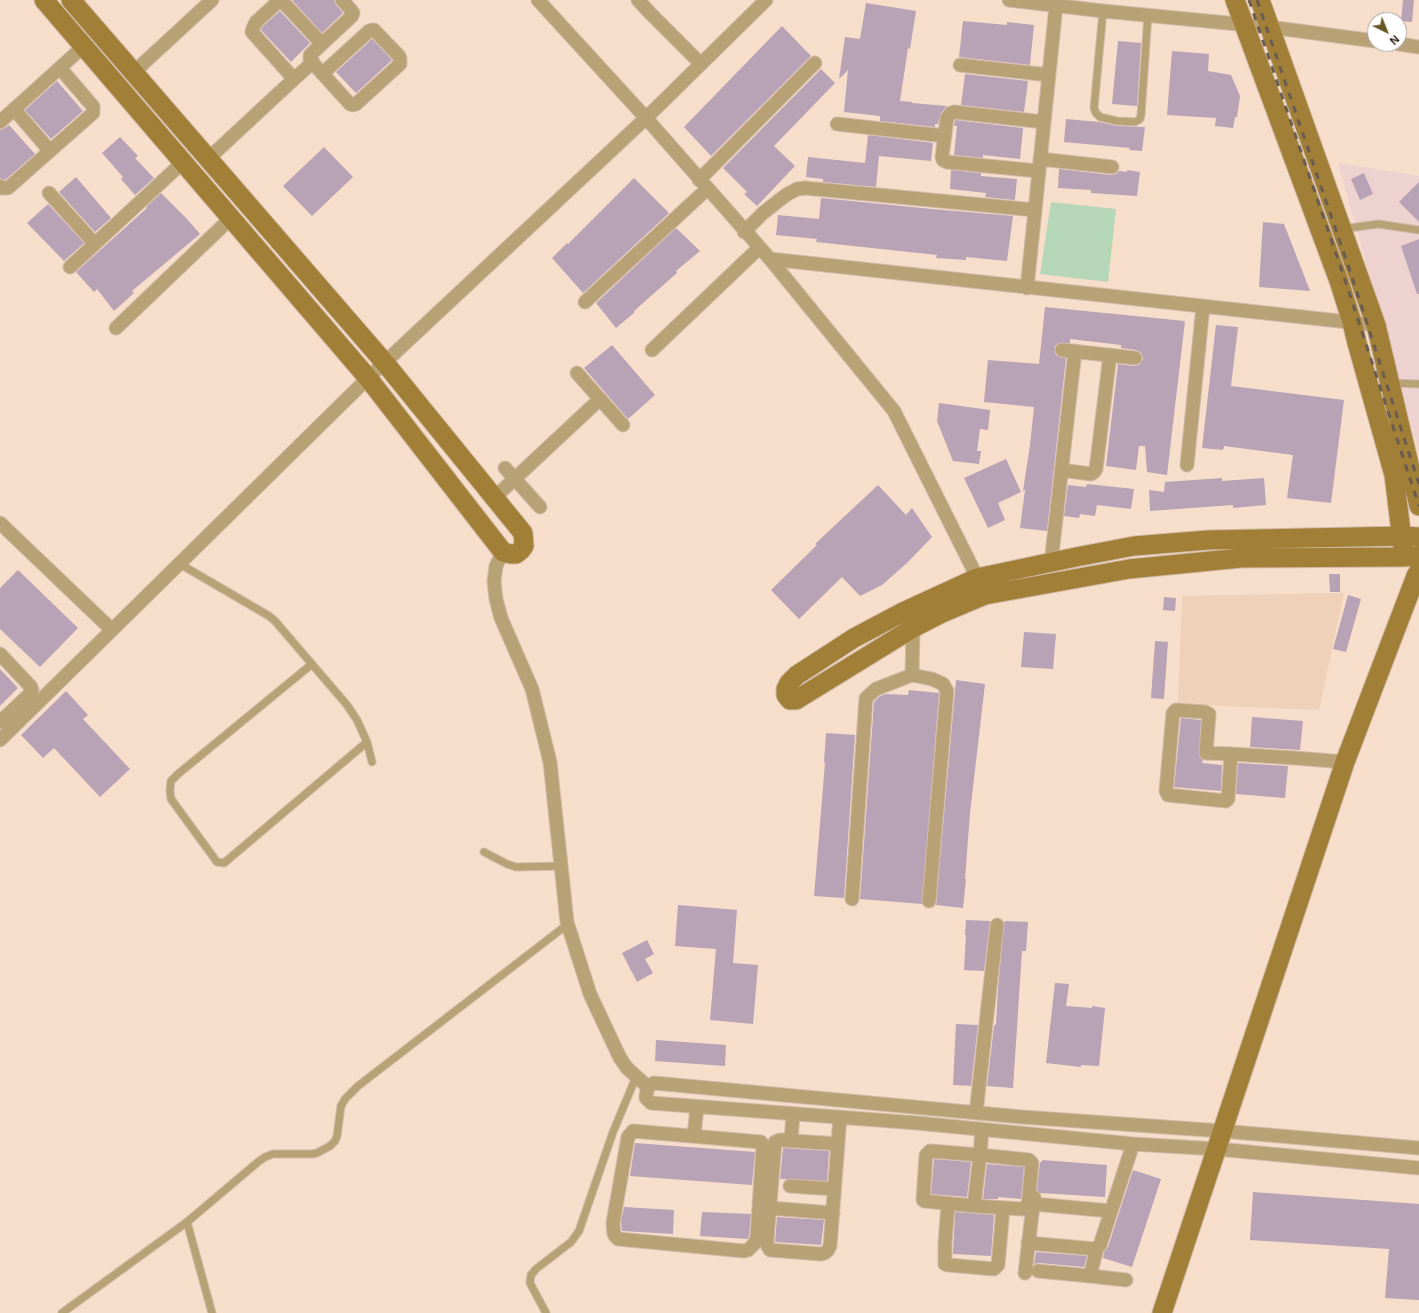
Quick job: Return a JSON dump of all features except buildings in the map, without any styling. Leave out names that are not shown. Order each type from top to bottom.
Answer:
[{"type":"street","points":[[44,0],[182,163],[368,378],[503,552],[516,554],[521,550],[524,546],[523,533],[385,363],[71,0]]},
{"type":"street","points":[[134,72],[212,0]]},
{"type":"street","points":[[294,79],[252,32],[252,28],[256,22],[281,0],[322,44]]},
{"type":"street","points":[[323,73],[372,30],[374,30],[400,59],[400,64],[356,104],[350,104],[310,60],[310,55],[352,16],[353,13],[342,0]]},
{"type":"street","points":[[538,0],[646,118],[744,232],[770,259],[894,411],[985,595]]},
{"type":"street","points":[[638,0],[650,14],[701,64]]},
{"type":"street","points":[[0,740],[368,378],[646,118],[766,0]]},
{"type":"street","points":[[1008,0],[1243,24],[1367,40]]},
{"type":"street","points":[[1162,1313],[1345,762],[1418,574],[1412,557],[1411,536],[1356,343],[1352,322],[1235,0]]},
{"type":"street","points":[[1260,0],[1376,324],[1419,506]]},
{"type":"street","points":[[1027,288],[1056,6]]},
{"type":"street","points":[[1407,45],[1419,46]]},
{"type":"street","points":[[0,122],[84,46]]},
{"type":"street","points":[[209,158],[313,62]]},
{"type":"street","points":[[585,302],[703,184],[815,63]]},
{"type":"street","points":[[960,65],[1049,75]]},
{"type":"street","points":[[0,186],[2,188],[8,188],[93,113],[94,110],[90,103],[60,68]]},
{"type":"street","points":[[14,109],[50,151]]},
{"type":"street","points":[[1044,122],[954,112],[947,118],[942,158],[945,162],[1112,167]]},
{"type":"street","points":[[837,124],[945,136]]},
{"type":"street","points":[[70,267],[182,163]]},
{"type":"street","points":[[744,232],[763,213],[786,195],[797,189],[805,188],[1035,210]]},
{"type":"street","points":[[49,193],[95,244]]},
{"type":"street","points":[[116,328],[230,218]]},
{"type":"street","points":[[652,350],[759,248]]},
{"type":"street","points":[[770,259],[1027,288],[1376,324]]},
{"type":"street","points":[[1187,465],[1203,306]]},
{"type":"street","points":[[1051,563],[1061,470],[1068,350],[1135,358]]},
{"type":"street","points":[[1061,470],[1091,474],[1096,469],[1110,355]]},
{"type":"street","points":[[577,373],[623,425]]},
{"type":"street","points":[[494,498],[600,399]]},
{"type":"street","points":[[505,468],[540,508]]},
{"type":"street","points":[[0,524],[112,630]]},
{"type":"street","points":[[1411,536],[1208,540],[1134,546],[977,578],[903,612],[854,638],[797,675],[786,689],[786,695],[788,698],[796,700],[913,628],[942,613],[985,595],[1137,568],[1241,558],[1412,557]]},
{"type":"street","points":[[1134,546],[1137,568]]},
{"type":"street","points":[[503,552],[496,566],[494,581],[496,599],[501,618],[532,689],[550,762],[568,924],[590,994],[620,1058],[627,1068],[648,1087]]},
{"type":"street","points":[[903,612],[913,628],[912,675]]},
{"type":"street","points":[[0,646],[0,653],[32,687],[30,694],[0,722]]},
{"type":"street","points":[[852,899],[866,698],[876,689],[912,675],[932,679],[943,684],[947,691],[929,901]]},
{"type":"street","points":[[1231,754],[1228,799],[1226,801],[1168,795],[1166,791],[1173,713],[1176,710],[1208,713],[1206,753],[1231,754],[1345,762]]},
{"type":"street","points":[[976,1113],[997,925]]},
{"type":"street","points":[[1419,1148],[1222,1131],[976,1113],[654,1083],[648,1087],[646,1095],[646,1098],[651,1103],[982,1129],[1133,1144],[1217,1149],[1419,1168]]},
{"type":"street","points":[[694,1136],[697,1107]]},
{"type":"street","points":[[791,1141],[793,1114]]},
{"type":"street","points":[[838,1144],[780,1140],[775,1142],[767,1240],[768,1248],[770,1250],[821,1254],[825,1253],[830,1246],[833,1213],[840,1117]]},
{"type":"street","points":[[974,1206],[982,1129]]},
{"type":"street","points":[[633,1131],[694,1136],[759,1141],[762,1144],[757,1238],[754,1244],[748,1250],[744,1251],[618,1239],[614,1234],[613,1223],[629,1134],[633,1131]]},
{"type":"street","points":[[1090,1276],[1097,1248],[1100,1245],[1133,1144]]},
{"type":"street","points":[[930,1151],[1027,1159],[1032,1163],[1028,1205],[1023,1209],[948,1204],[925,1202],[923,1200],[926,1155],[930,1151]]},
{"type":"street","points":[[1038,1172],[1028,1244],[1031,1272],[1126,1280]]},
{"type":"street","points":[[790,1186],[834,1189]]},
{"type":"street","points":[[948,1204],[945,1264],[994,1269],[998,1265],[1003,1208]]},
{"type":"street","points":[[1033,1204],[1111,1211]]},
{"type":"street","points":[[769,1208],[833,1213]]},
{"type":"street","points":[[1028,1244],[1097,1248]]},
{"type":"lane","points":[[1104,11],[1094,108],[1100,117],[1117,121],[1136,122],[1141,115],[1148,15]]},
{"type":"lane","points":[[1342,229],[1378,224],[1419,230]]},
{"type":"lane","points":[[1390,383],[1419,384]]},
{"type":"lane","points":[[180,564],[269,616],[275,622],[347,704],[357,720],[367,742],[372,762]]},
{"type":"lane","points":[[312,664],[178,774],[171,781],[171,799],[217,862],[224,863],[367,742]]},
{"type":"lane","points":[[484,852],[516,867],[561,866]]},
{"type":"lane","points":[[62,1313],[187,1222],[265,1157],[273,1154],[312,1154],[330,1146],[335,1141],[337,1136],[340,1106],[358,1086],[568,924]]},
{"type":"lane","points":[[546,1313],[530,1283],[531,1275],[536,1269],[571,1242],[579,1231],[613,1132],[636,1077]]},
{"type":"lane","points":[[187,1222],[212,1313]]},
{"type":"shaded area","points":[[1338,163],[1419,176],[1419,452]]},
{"type":"shaded area","points":[[1344,593],[1319,710],[1178,704],[1182,596]]},
{"type":"green space","points":[[1051,202],[1116,209],[1108,282],[1040,274]]},
{"type":"railway","points":[[1249,0],[1344,277],[1419,506]]},
{"type":"railway","points":[[1257,0],[1351,274],[1419,484]]}]
